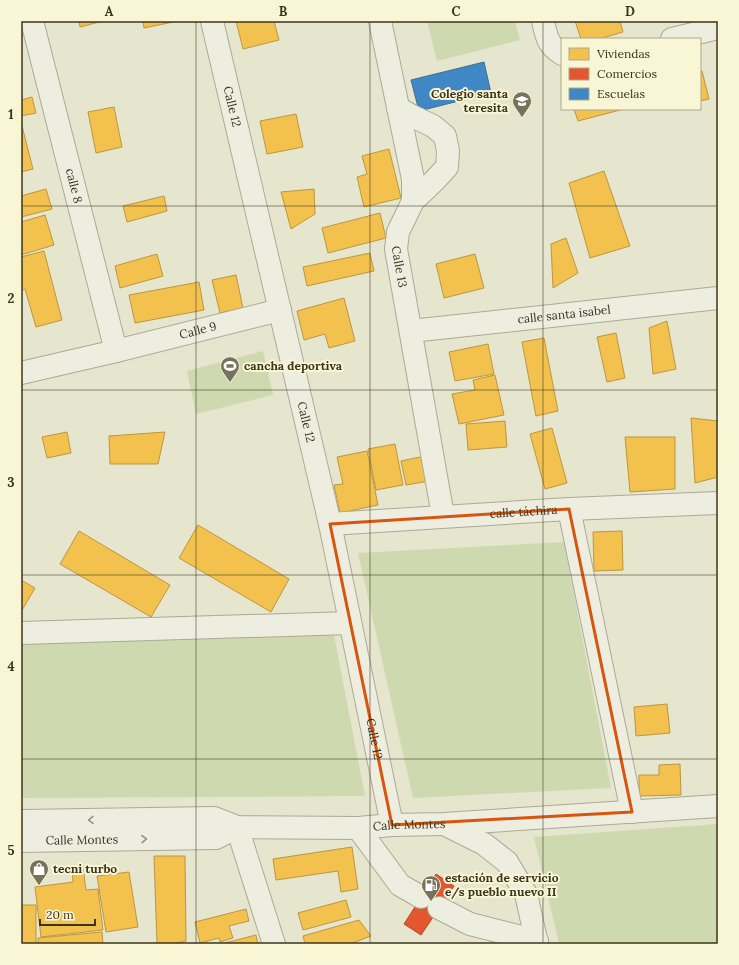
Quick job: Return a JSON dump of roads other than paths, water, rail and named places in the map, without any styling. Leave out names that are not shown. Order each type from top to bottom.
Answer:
[{"type":"street","name":"calle 8","points":[[32,21],[116,352]]},
{"type":"street","name":"Calle 12","points":[[212,21],[330,524],[392,825]]},
{"type":"street","name":"Calle 13","points":[[380,21],[413,179],[413,201],[398,232],[396,249],[443,516]]},
{"type":"street","points":[[543,21],[547,37],[552,48],[561,53]]},
{"type":"street","points":[[676,38],[718,28]]},
{"type":"street","points":[[398,108],[433,126],[445,136],[448,151],[447,167],[434,182],[413,201]]},
{"type":"street","name":"calle santa isabel","points":[[411,332],[718,298]]},
{"type":"street","name":"Calle 9","points":[[21,373],[116,352],[280,310]]},
{"type":"street","name":"calle táchira","points":[[330,524],[570,509],[718,503]]},
{"type":"street","points":[[570,509],[632,812]]},
{"type":"street","points":[[21,632],[350,622]]},
{"type":"street","points":[[444,824],[718,806]]},
{"type":"street","name":"Calle Montes","points":[[21,821],[214,818],[237,827],[358,828],[392,825],[444,824],[484,844],[507,862],[526,894],[537,942]]},
{"type":"street","points":[[237,827],[274,944]]},
{"type":"street","name":"Calle Montes","points":[[21,841],[216,838],[237,827]]},
{"type":"street","points":[[358,828],[400,885],[470,924],[537,942]]},
{"type":"place","name":"Colegio santa teresita","points":[[522,118]]},
{"type":"place","name":"cancha deportiva","points":[[230,383]]},
{"type":"place","name":"tecni turbo","points":[[39,886]]},
{"type":"place","name":"estación de servicio e/s pueblo nuevo II","points":[[431,902]]}]
